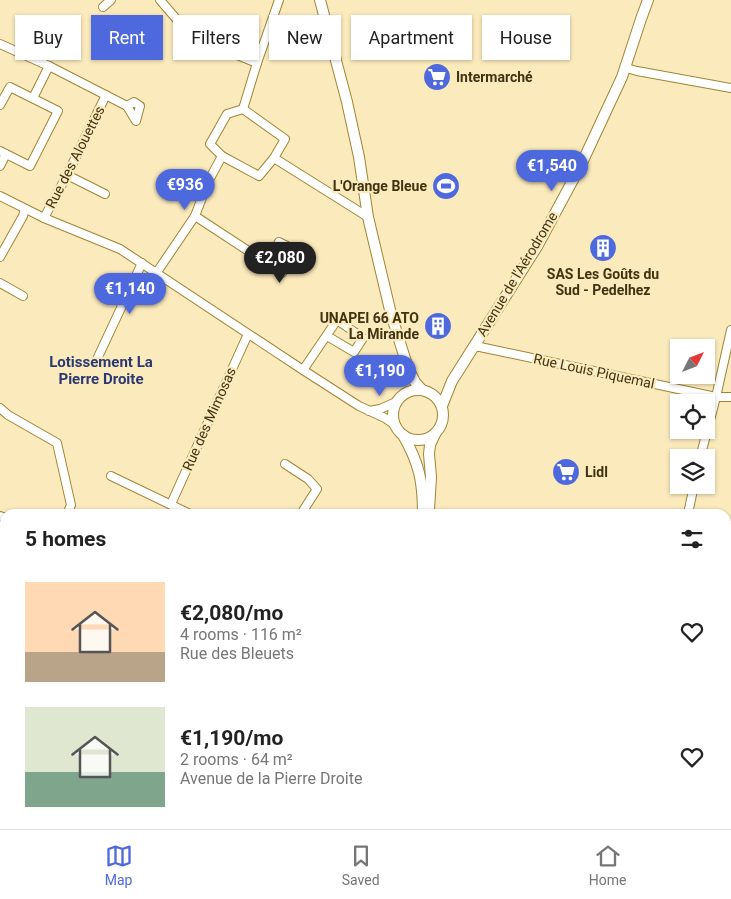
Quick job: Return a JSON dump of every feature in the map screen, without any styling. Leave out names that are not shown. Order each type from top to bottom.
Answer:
[{"type":"main road","points":[[320,0],[347,102],[359,157],[368,217],[391,314],[408,368],[415,382],[426,391],[435,395],[442,406],[444,414],[442,426],[435,434],[430,445],[430,509]]},
{"type":"main road","name":"Avenue de l'Aérodrome","points":[[442,406],[452,381],[538,244],[581,165],[626,68],[648,0]]},
{"type":"main road","points":[[408,368],[408,380],[394,410],[393,418],[418,466],[421,478],[423,509]]},
{"type":"main road","points":[[399,399],[407,392],[414,390],[426,391],[443,387],[452,381]]},
{"type":"main road","points":[[403,435],[411,439],[420,440],[435,434]]},
{"type":"street","points":[[103,7],[110,0]]},
{"type":"street","points":[[160,0],[191,36],[257,63]]},
{"type":"street","points":[[243,110],[279,0]]},
{"type":"street","points":[[0,44],[49,66],[127,106]]},
{"type":"street","points":[[33,98],[49,66]]},
{"type":"street","points":[[626,68],[637,72],[731,88]]},
{"type":"street","points":[[0,106],[10,87],[58,111],[30,166],[3,153],[0,166]]},
{"type":"street","name":"Rue des Alouettes","points":[[44,218],[67,176],[106,95]]},
{"type":"street","points":[[243,110],[285,139],[274,158],[259,176],[222,156],[210,144],[227,114],[243,110]]},
{"type":"street","points":[[157,272],[195,216],[208,182],[222,156]]},
{"type":"street","points":[[274,158],[368,217]]},
{"type":"street","points":[[67,176],[105,194]]},
{"type":"street","points":[[0,196],[44,218],[120,249],[303,370],[395,425]]},
{"type":"street","points":[[0,257],[24,216],[25,209]]},
{"type":"street","points":[[195,216],[267,263]]},
{"type":"street","points":[[98,357],[142,263]]},
{"type":"street","points":[[0,283],[23,296]]},
{"type":"street","points":[[303,370],[337,320],[364,338],[354,352],[327,336]]},
{"type":"street","points":[[702,449],[731,330]]},
{"type":"street","name":"Rue des Mimosas","points":[[171,504],[248,334]]},
{"type":"street","name":"Rue Louis Piquemal","points":[[473,347],[716,397],[731,397]]},
{"type":"street","points":[[369,411],[380,409],[399,399]]},
{"type":"street","points":[[0,408],[8,415],[57,443],[70,505],[69,509]]},
{"type":"street","points":[[285,464],[308,479],[317,489],[304,509]]},
{"type":"street","points":[[111,476],[180,509]]},
{"type":"street","points":[[689,509],[692,494]]},
{"type":"place","name":"Intermarché","points":[[437,77]]},
{"type":"place","name":"L'Orange Bleue","points":[[446,186]]},
{"type":"place","name":"SAS Les Goûts du Sud - Pedelhez","points":[[603,248]]},
{"type":"place","name":"UNAPEI 66 ATO La Mirande","points":[[438,326]]},
{"type":"place","name":"Lidl","points":[[566,472]]},
{"type":"district","name":"Lotissement La Pierre Droite","points":[[101,370]]}]
